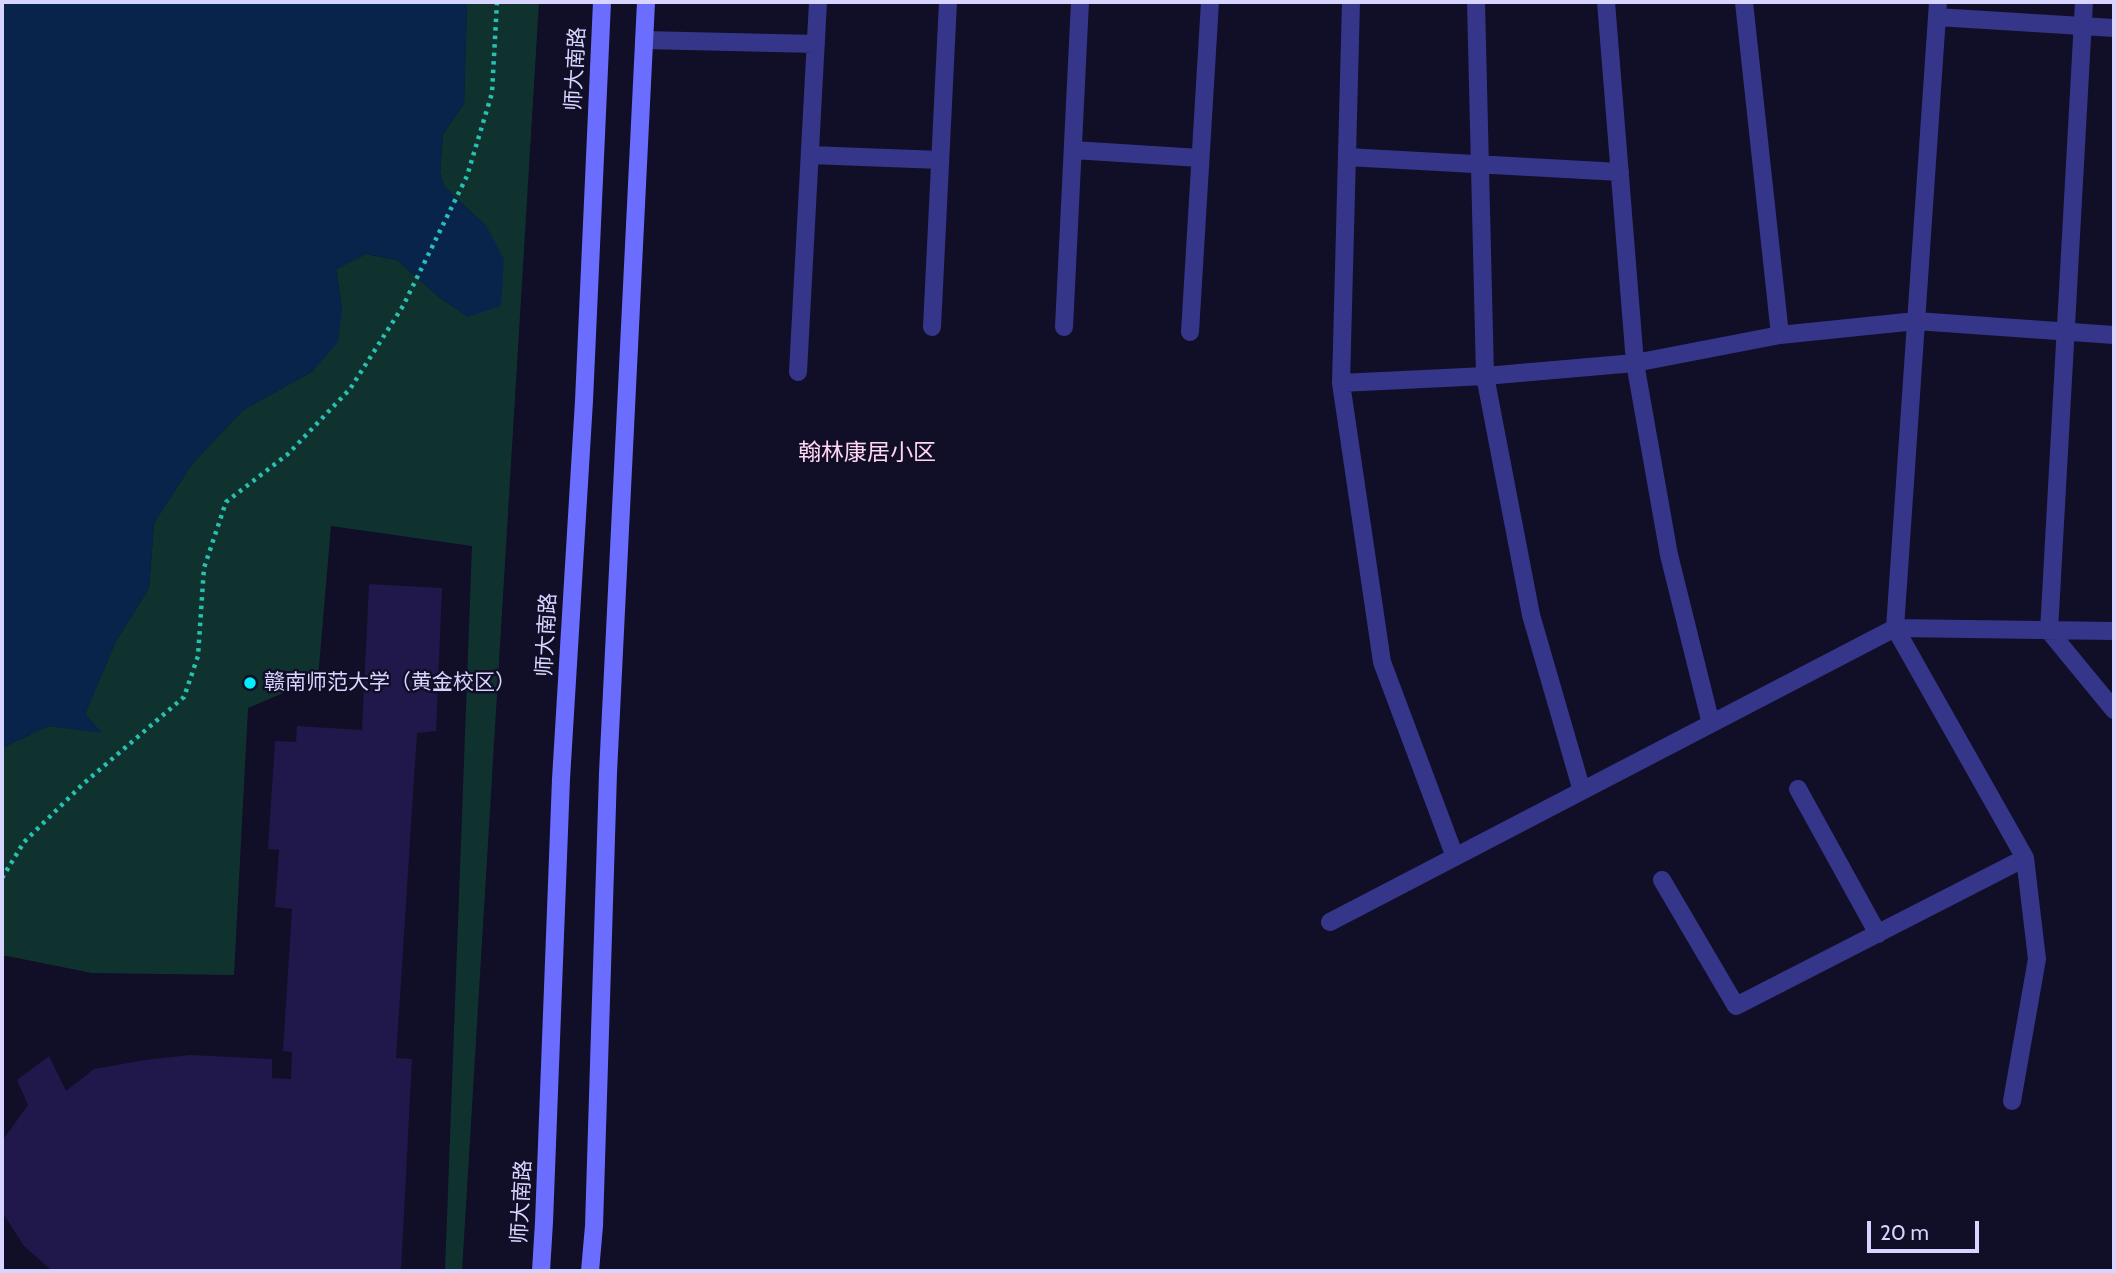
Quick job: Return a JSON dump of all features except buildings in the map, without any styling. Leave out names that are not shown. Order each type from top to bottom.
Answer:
[{"type":"main road","name":"师大南路","points":[[541,1271],[561,779],[583,414],[602,2]]},
{"type":"main road","points":[[590,1271],[594,1226],[608,773],[646,2]]},
{"type":"street","points":[[798,372],[818,2]]},
{"type":"street","points":[[932,327],[948,2]]},
{"type":"street","points":[[1064,327],[1080,2]]},
{"type":"street","points":[[1190,332],[1210,2]]},
{"type":"street","points":[[1351,2],[1341,383],[1382,662],[1455,857]]},
{"type":"street","points":[[1476,2],[1485,376],[1531,615],[1582,791]]},
{"type":"street","points":[[1606,2],[1634,363],[1669,555],[1711,724]]},
{"type":"street","points":[[1744,2],[1780,335]]},
{"type":"street","points":[[2084,2],[2049,631],[2114,710]]},
{"type":"street","points":[[2012,1101],[2036,960],[2025,858],[1895,628],[1937,9],[2114,28]]},
{"type":"street","points":[[644,40],[816,44]]},
{"type":"street","points":[[1073,150],[1200,158]]},
{"type":"street","points":[[810,155],[940,160]]},
{"type":"street","points":[[1347,158],[1620,172]]},
{"type":"street","points":[[1341,383],[1485,376],[1634,363],[1780,335],[1916,321],[2114,335]]},
{"type":"street","points":[[1331,922],[1895,628],[2114,631]]},
{"type":"street","points":[[1798,789],[1878,934]]},
{"type":"street","points":[[1662,880],[1736,1006],[2025,858]]},
{"type":"path","points":[[2,878],[24,842],[83,784],[184,697],[198,656],[204,568],[226,502],[288,453],[350,389],[403,306],[467,176],[492,93],[496,2]]},
{"type":"green space","points":[[467,2],[539,2],[462,1271],[445,1271],[472,546],[331,526],[318,678],[248,708],[234,975],[92,973],[2,955],[2,748],[48,726],[101,732],[85,714],[116,641],[149,588],[154,523],[192,464],[243,410],[313,371],[342,309],[336,269],[366,254],[397,260],[440,298],[467,316],[487,227],[444,186],[440,173],[443,134],[464,104]]},
{"type":"water","points":[[2,2],[467,2],[464,104],[443,134],[440,173],[444,186],[487,227],[504,259],[501,306],[468,317],[440,298],[397,260],[366,254],[336,269],[342,309],[338,342],[313,371],[243,410],[192,464],[154,523],[149,588],[116,641],[85,714],[102,733],[48,726],[2,748]]},
{"type":"place","name":"赣南师范大学（黄金校区）","points":[[250,683]]},
{"type":"district","name":"翰林康居小区","points":[[867,453]]}]
